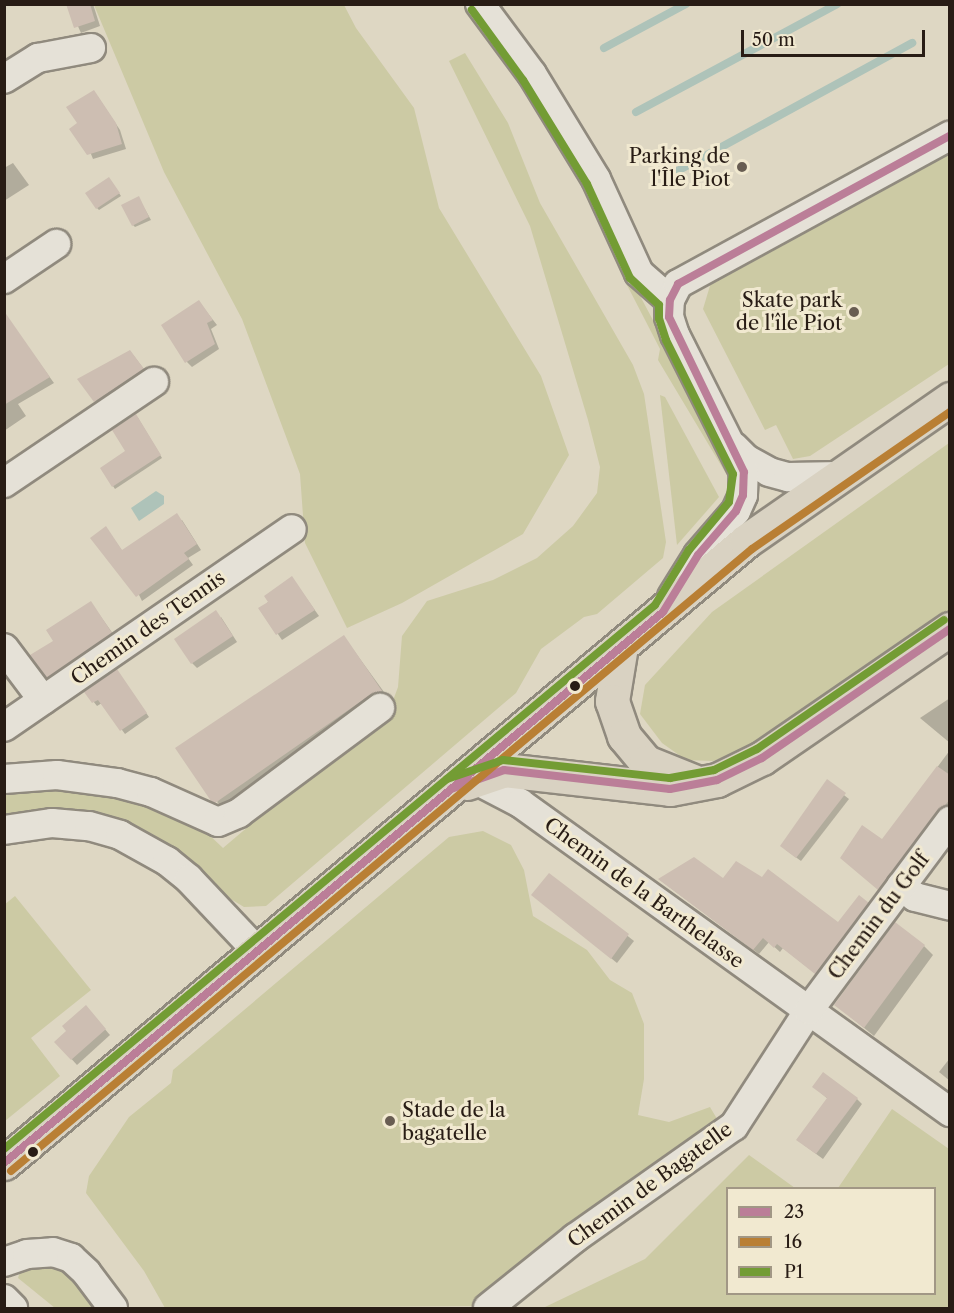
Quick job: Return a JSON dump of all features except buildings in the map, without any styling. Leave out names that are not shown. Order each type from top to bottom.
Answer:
[{"type":"main road","points":[[4,1163],[257,951],[465,784],[621,646],[746,541],[950,399]]},
{"type":"main road","points":[[465,784],[504,770],[524,770],[637,787],[670,789],[701,784],[762,758],[950,629]]},
{"type":"main road","points":[[621,646],[612,701],[624,736],[632,750],[646,762],[701,784]]},
{"type":"street","points":[[480,4],[532,74],[596,179],[639,273],[670,300]]},
{"type":"street","points":[[4,79],[38,58],[91,48]]},
{"type":"street","points":[[663,612],[698,555],[739,506],[744,472],[733,446],[675,335],[669,316],[670,300],[678,284],[692,274],[950,136]]},
{"type":"street","points":[[4,279],[56,244]]},
{"type":"street","points":[[4,483],[154,382]]},
{"type":"street","points":[[733,446],[746,459],[769,472],[788,477],[840,476]]},
{"type":"street","name":"Chemin des Tennis","points":[[4,727],[292,529]]},
{"type":"street","points":[[4,648],[43,700]]},
{"type":"street","points":[[4,779],[57,776],[117,783],[152,792],[218,822],[239,813],[380,708]]},
{"type":"street","name":"Chemin de la Barthelasse","points":[[465,784],[520,803],[950,1112]]},
{"type":"street","name":"Chemin du Golf","points":[[809,1010],[950,821]]},
{"type":"street","points":[[4,830],[52,823],[89,826],[120,835],[167,861],[189,879],[257,951]]},
{"type":"street","points":[[901,886],[915,897],[950,906]]},
{"type":"street","name":"Chemin de Bagatelle","points":[[488,1308],[575,1238],[734,1126],[809,1010]]},
{"type":"street","points":[[4,1262],[27,1254],[53,1252],[71,1258],[104,1302]]},
{"type":"street","points":[[4,1299],[13,1308]]},
{"type":"shaded area","points":[[94,5],[344,5],[356,28],[414,108],[439,208],[541,376],[569,455],[523,534],[402,603],[347,628],[305,543],[300,474],[242,319],[164,172]]},
{"type":"shaded area","points":[[465,53],[508,123],[540,203],[633,365],[644,394],[666,542],[663,558],[597,614],[584,617],[541,649],[516,693],[266,906],[244,907],[229,898],[195,864],[154,835],[111,816],[49,808],[5,817],[4,791],[36,784],[136,793],[206,832],[223,848],[391,706],[398,687],[402,636],[427,601],[493,580],[537,558],[573,526],[597,493],[600,467],[530,226],[449,61]]},
{"type":"shaded area","points":[[949,153],[949,364],[810,456],[793,459],[776,425],[765,430],[703,309],[712,279]]},
{"type":"shaded area","points":[[630,277],[730,465],[731,482],[658,360],[660,349],[627,285]]},
{"type":"shaded area","points":[[660,395],[665,397],[719,497],[677,545]]},
{"type":"shaded area","points":[[949,443],[949,615],[747,749],[713,761],[686,760],[662,743],[640,714],[645,685],[712,612]]},
{"type":"shaded area","points":[[156,491],[164,496],[164,504],[139,521],[131,508]]},
{"type":"shaded area","points":[[483,831],[511,845],[524,870],[533,916],[587,950],[610,980],[632,993],[644,1024],[644,1079],[638,1115],[669,1122],[710,1107],[723,1129],[704,1155],[639,1213],[566,1265],[488,1306],[165,1308],[144,1271],[86,1193],[89,1176],[129,1117],[171,1083],[173,1070],[449,837]]},
{"type":"shaded area","points":[[15,896],[91,990],[31,1038],[60,1076],[5,1121],[4,905]]},
{"type":"shaded area","points":[[892,1109],[949,1149],[949,1308],[543,1308],[645,1259],[749,1155],[794,1187],[726,1187],[726,1295],[936,1295],[936,1187],[839,1187]]},
{"type":"shaded area","points":[[50,1266],[68,1271],[94,1305],[92,1308],[55,1308],[18,1278],[20,1272]]},
{"type":"waterway","points":[[604,48],[686,4]]},
{"type":"waterway","points":[[636,112],[837,4]]},
{"type":"waterway","points":[[670,175],[912,43]]},
{"type":"transit line","name":"P1","points":[[4,1149],[655,605],[689,550],[729,502],[733,474],[666,340],[659,319],[659,305],[630,278],[587,184],[523,80],[472,10]]},
{"type":"transit line","name":"23","points":[[4,1163],[663,612],[698,555],[736,511],[743,495],[744,472],[669,317],[670,300],[678,284],[950,136]]},
{"type":"transit line","name":"16","points":[[11,1171],[752,549],[950,412]]},
{"type":"transit line","name":"P1","points":[[447,779],[503,760],[670,778],[714,770],[757,749],[944,620]]},
{"type":"transit line","name":"23","points":[[451,789],[504,770],[670,789],[717,780],[762,758],[950,629]]},
{"type":"place","name":"Parking de l'Île Piot","points":[[742,167]]},
{"type":"place","name":"Skate park de l'île Piot","points":[[854,312]]},
{"type":"place","name":"Stade de la bagatelle","points":[[390,1121]]}]
